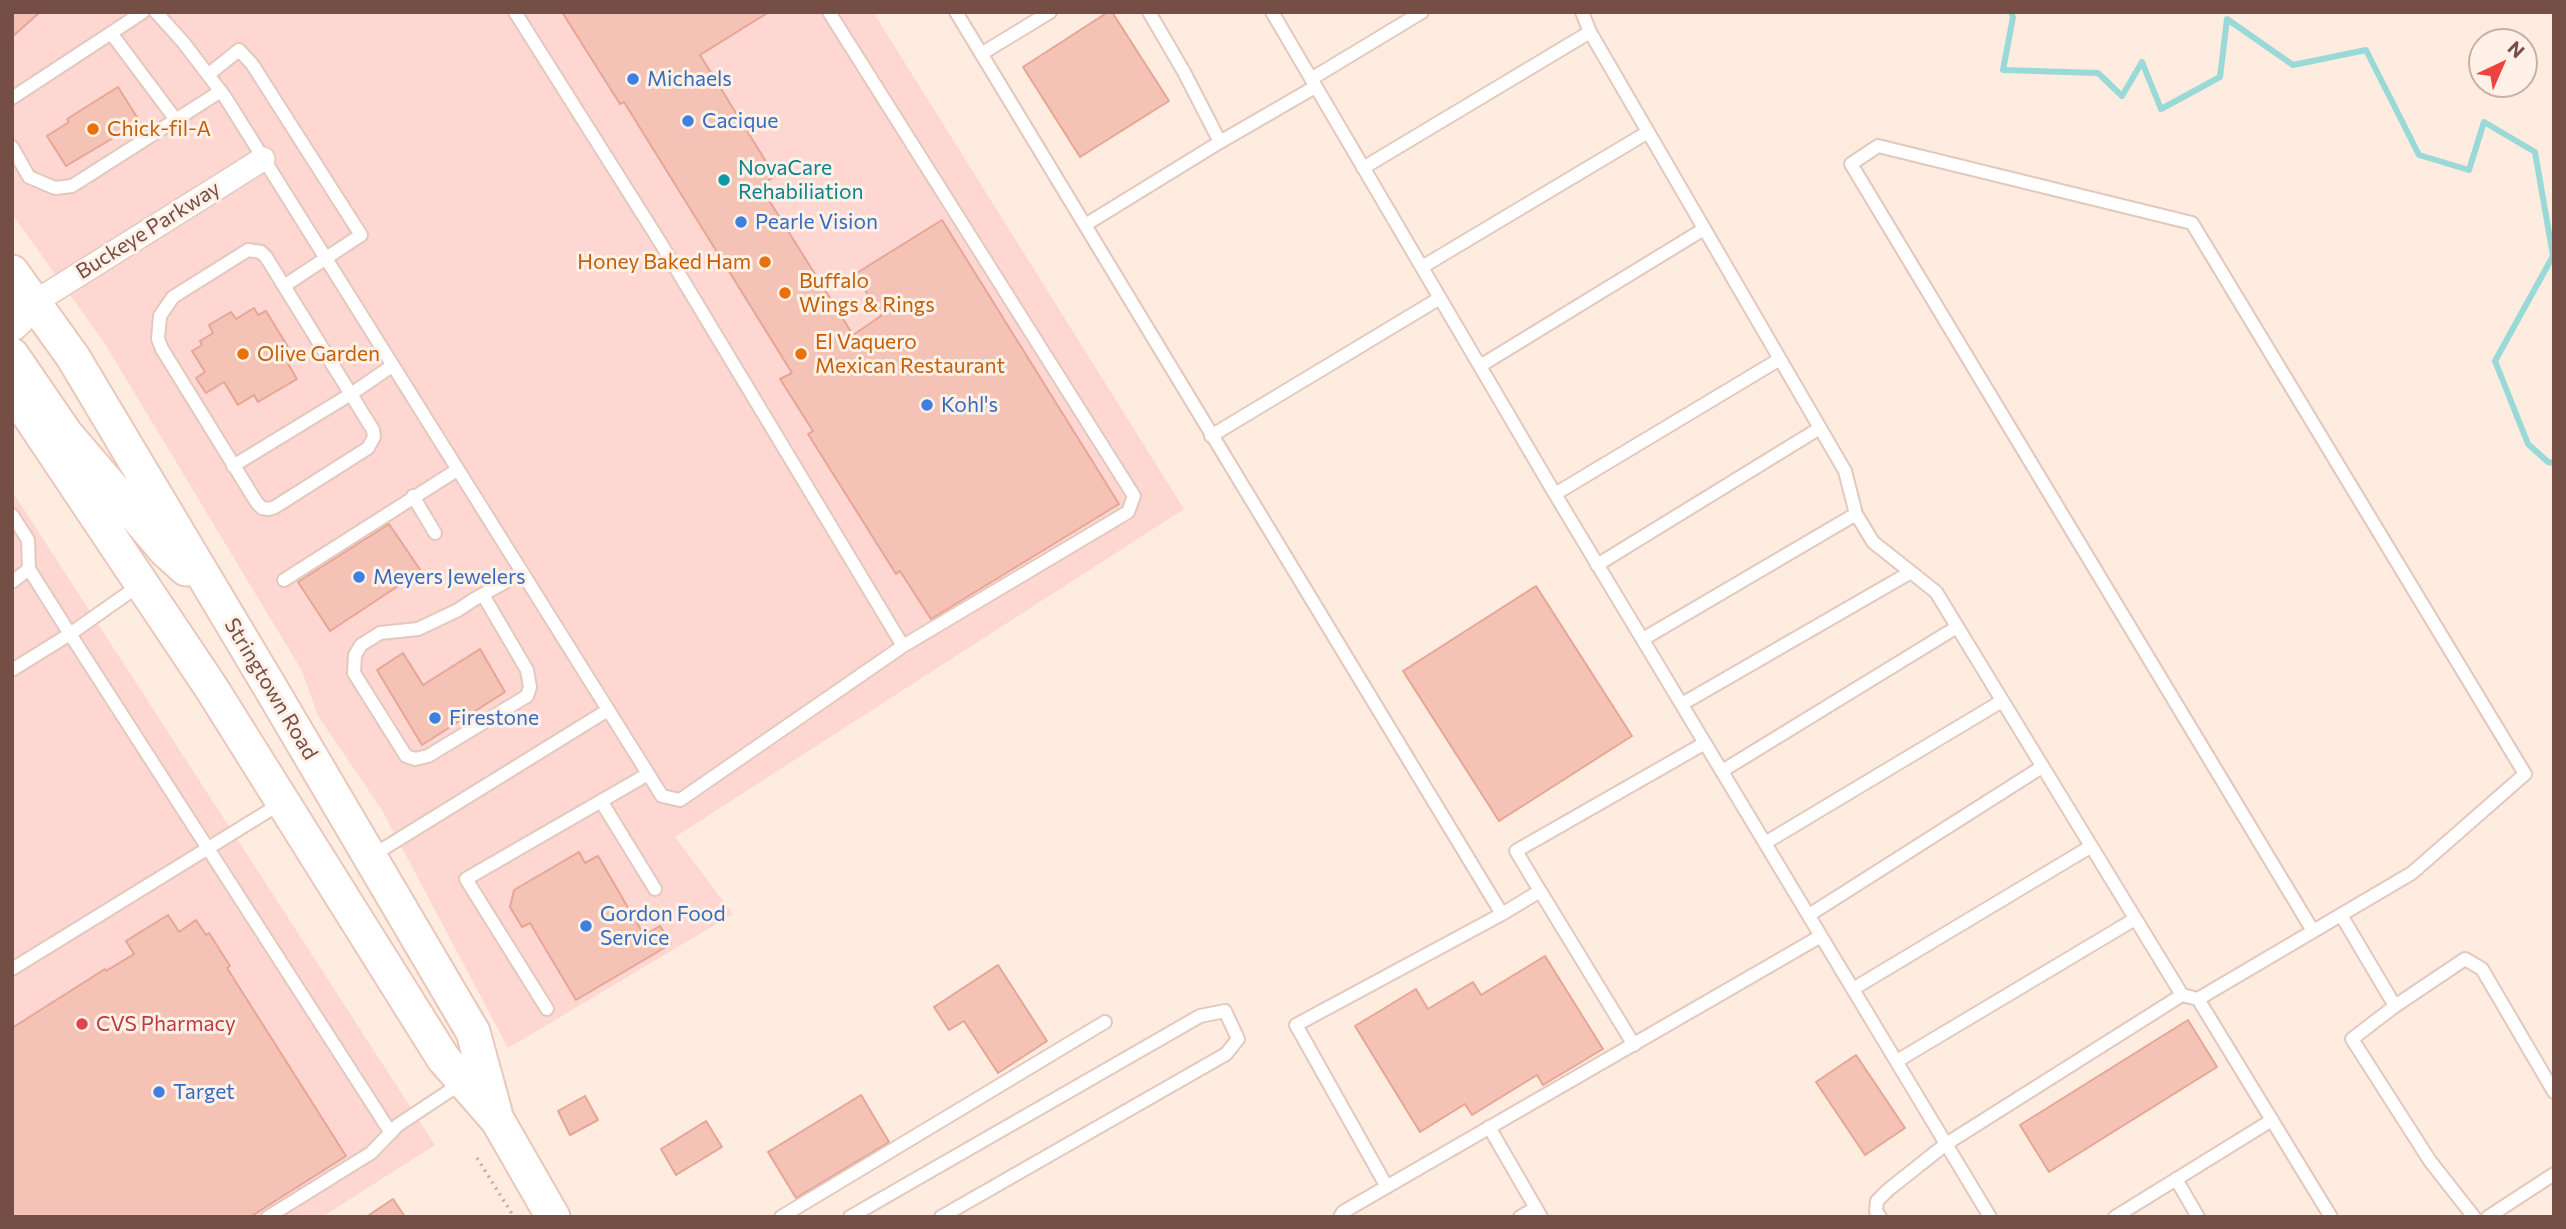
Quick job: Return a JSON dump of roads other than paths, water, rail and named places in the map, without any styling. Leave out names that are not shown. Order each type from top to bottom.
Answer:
[{"type":"main road","name":"Stringtown Road","points":[[12,272],[20,311],[73,357],[473,1032],[498,1121]]},
{"type":"main road","points":[[12,355],[66,434],[166,551],[216,596]]},
{"type":"main road","name":"Stringtown Road","points":[[12,390],[212,689],[443,1058],[498,1121],[553,1217]]},
{"type":"street","name":"Buckeye Parkway","points":[[20,311],[262,159]]},
{"type":"lane","points":[[12,98],[143,12]]},
{"type":"lane","points":[[156,12],[221,91],[662,796],[680,800],[904,646],[1128,512],[1134,496],[829,12]]},
{"type":"lane","points":[[515,12],[666,252],[904,646]]},
{"type":"lane","points":[[956,12],[1502,914]]},
{"type":"lane","points":[[981,54],[1050,12]]},
{"type":"lane","points":[[1149,12],[1220,142]]},
{"type":"lane","points":[[1272,12],[1597,565],[1990,1217]]},
{"type":"lane","points":[[1085,225],[1422,12]]},
{"type":"lane","points":[[1582,12],[1590,32],[1845,471],[1856,514],[1872,542],[1936,592],[2182,995],[2198,999],[2331,1217]]},
{"type":"lane","points":[[1363,168],[1590,32]]},
{"type":"lane","points":[[111,33],[176,120]]},
{"type":"lane","points":[[209,75],[239,50],[253,64],[361,235],[284,286]]},
{"type":"lane","points":[[12,147],[29,177],[55,188],[72,186],[221,91]]},
{"type":"lane","points":[[1422,267],[1648,132]]},
{"type":"lane","points":[[2198,999],[2412,873],[2525,774],[2192,223],[1878,146],[1851,164],[2313,931]]},
{"type":"lane","points":[[1480,366],[1704,229]]},
{"type":"lane","points":[[247,250],[261,252],[351,394],[373,430],[372,443],[275,507],[262,508],[233,466],[162,349],[158,339],[160,316],[173,297],[247,250]]},
{"type":"lane","points":[[1211,436],[1440,298]]},
{"type":"lane","points":[[1555,494],[1780,359]]},
{"type":"lane","points":[[233,466],[392,366]]},
{"type":"lane","points":[[1597,565],[1820,428]]},
{"type":"lane","points":[[284,580],[457,470]]},
{"type":"lane","points":[[413,496],[435,533]]},
{"type":"lane","points":[[1643,639],[1856,514]]},
{"type":"lane","points":[[12,515],[28,540],[29,569],[391,1133]]},
{"type":"lane","points":[[12,582],[29,569]]},
{"type":"lane","points":[[1682,704],[1911,572]]},
{"type":"lane","points":[[483,595],[527,670],[530,687],[527,696],[428,756],[415,759],[406,756],[354,673],[355,655],[361,645],[380,633],[418,629],[458,610],[483,595],[521,573]]},
{"type":"lane","points":[[12,670],[70,634],[142,583]]},
{"type":"lane","points":[[1722,771],[1957,627]]},
{"type":"lane","points":[[1765,843],[2002,701]]},
{"type":"lane","points":[[370,857],[608,710]]},
{"type":"lane","points":[[1634,1045],[1516,851],[1705,743]]},
{"type":"lane","points":[[1809,915],[2042,767]]},
{"type":"lane","points":[[547,1009],[466,879],[648,774]]},
{"type":"lane","points":[[12,969],[283,802]]},
{"type":"lane","points":[[601,802],[655,889]]},
{"type":"lane","points":[[1853,989],[2091,847]]},
{"type":"lane","points":[[1387,1187],[1296,1025],[1540,891]]},
{"type":"lane","points":[[2341,915],[2395,1006]]},
{"type":"lane","points":[[1897,1061],[2135,919]]},
{"type":"lane","points":[[1340,1217],[1343,1212],[1821,936]]},
{"type":"lane","points":[[2474,1217],[2430,1161],[2352,1039],[2465,959],[2482,969],[2554,1092]]},
{"type":"lane","points":[[1880,1217],[1876,1211],[1877,1201],[1888,1189],[1946,1144],[2182,995]]},
{"type":"lane","points":[[850,1217],[1200,1016],[1225,1012],[1238,1039],[1226,1054],[941,1217]]},
{"type":"lane","points":[[782,1217],[1105,1023]]},
{"type":"lane","points":[[268,1217],[371,1153],[398,1125],[464,1082]]},
{"type":"lane","points":[[2115,1217],[2272,1120]]},
{"type":"lane","points":[[1489,1127],[1539,1212],[1520,1217]]},
{"type":"lane","points":[[2488,1217],[2554,1174]]},
{"type":"lane","points":[[2176,1179],[2198,1217]]},
{"type":"waterway","points":[[2011,12],[2013,17],[2003,70],[2098,73],[2122,96],[2142,62],[2161,109],[2220,77],[2227,19],[2293,65],[2366,50],[2419,155],[2469,170],[2484,122],[2535,152],[2553,256],[2495,361],[2528,444],[2548,462],[2554,463]]},
{"type":"place","name":"Michaels","points":[[633,79]]},
{"type":"place","name":"Cacique","points":[[688,121]]},
{"type":"place","name":"Chick-fil-A","points":[[93,129]]},
{"type":"place","name":"NovaCare Rehabiliation","points":[[724,180]]},
{"type":"place","name":"Pearle Vision","points":[[741,222]]},
{"type":"place","name":"Honey Baked Ham","points":[[765,262]]},
{"type":"place","name":"Buffalo Wings & Rings","points":[[785,293]]},
{"type":"place","name":"Olive Garden","points":[[243,354]]},
{"type":"place","name":"El Vaquero Mexican Restaurant","points":[[801,354]]},
{"type":"place","name":"Kohl's","points":[[927,405]]},
{"type":"place","name":"Meyers Jewelers","points":[[359,577]]},
{"type":"place","name":"Firestone","points":[[435,718]]},
{"type":"place","name":"Gordon Food Service","points":[[586,926]]},
{"type":"place","name":"CVS Pharmacy","points":[[82,1024]]},
{"type":"place","name":"Target","points":[[159,1092]]}]
